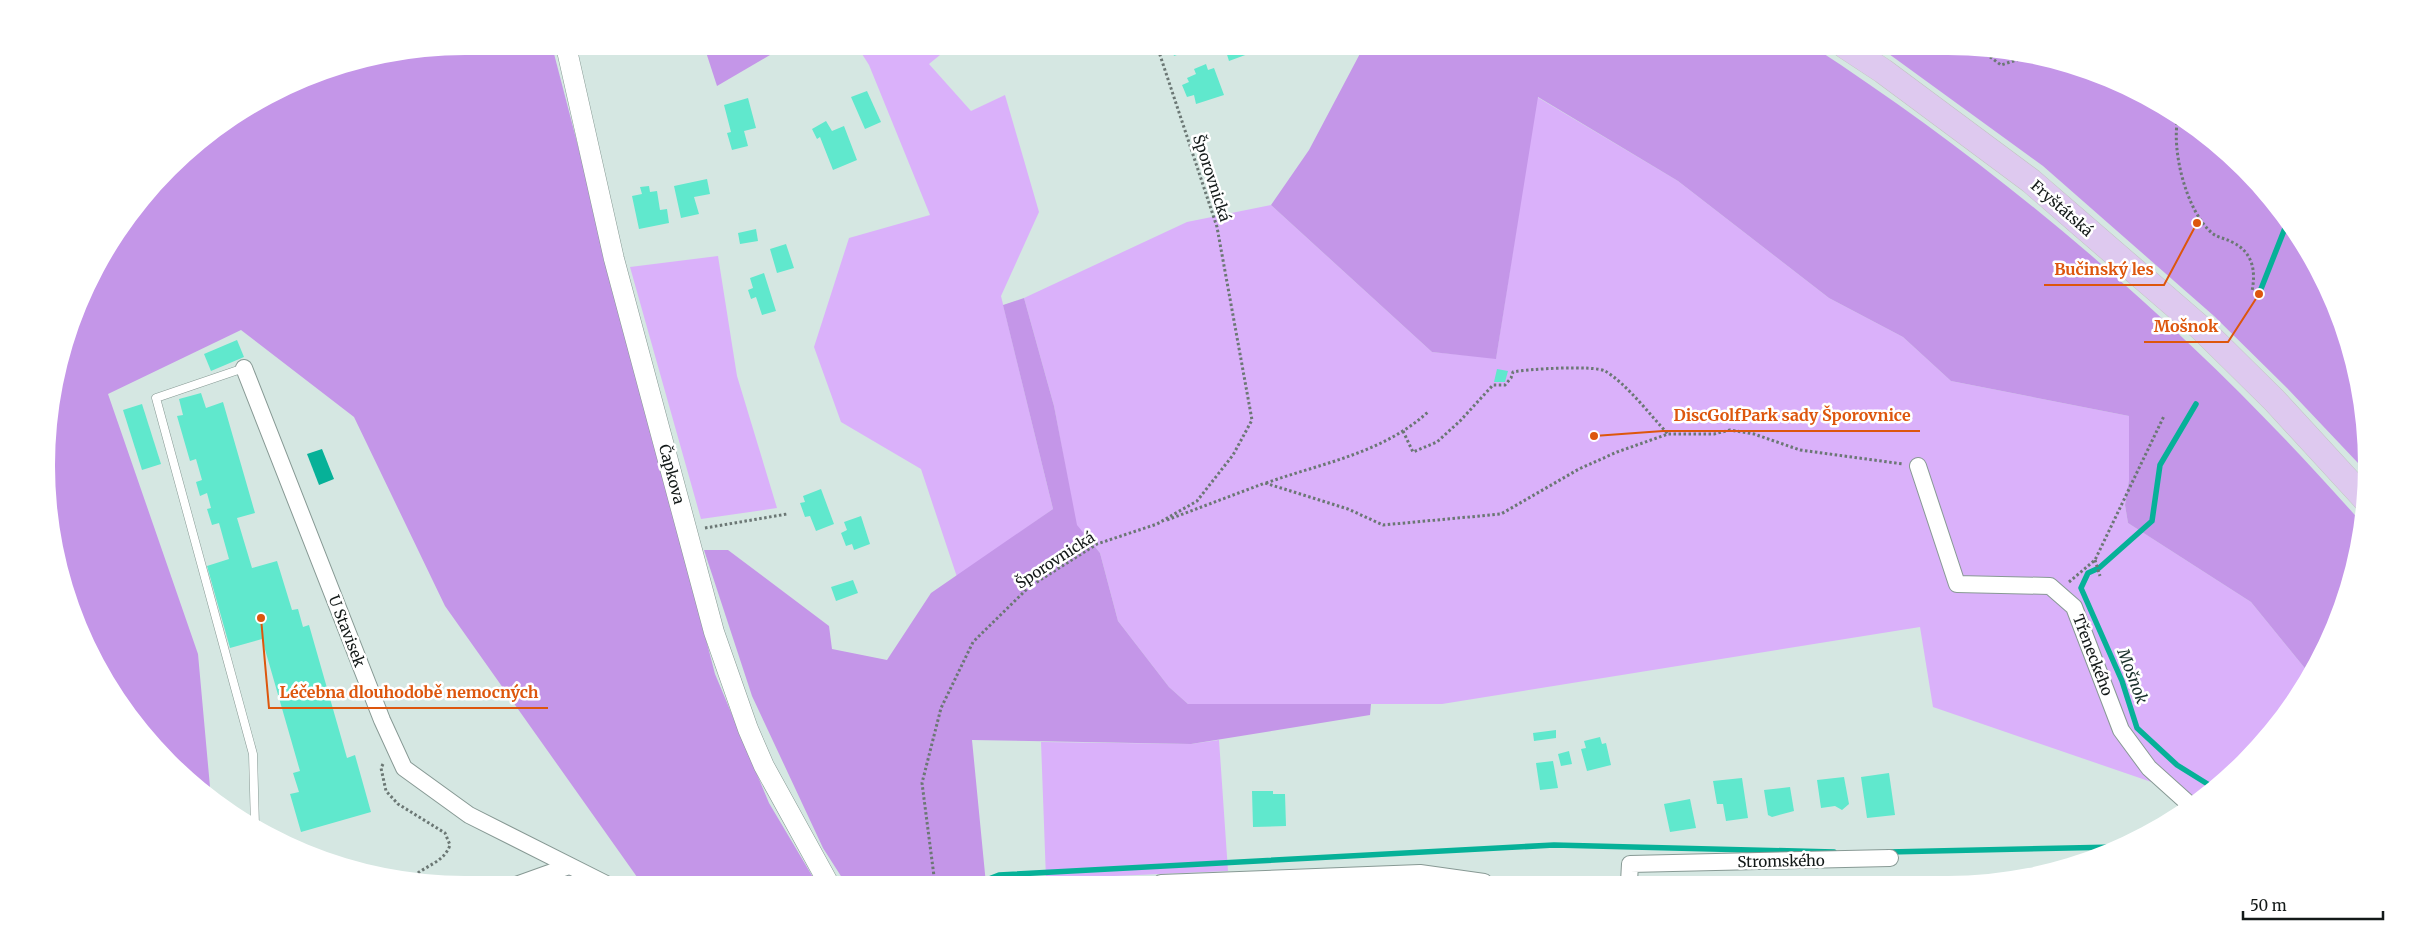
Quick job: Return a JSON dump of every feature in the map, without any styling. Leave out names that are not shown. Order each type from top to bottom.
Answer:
[{"type":"main road","name":"Fryštátská","points":[[1859,55],[2031,181],[2113,252],[2209,336],[2274,400],[2357,490]]},
{"type":"street","name":"Čapkova","points":[[568,55],[614,259],[714,632],[748,729],[782,800],[825,876]]},
{"type":"street","name":"U Stavisek","points":[[244,368],[382,720],[404,768],[469,816],[590,876]]},
{"type":"street","name":"Třeneckého","points":[[1918,466],[1957,584],[2050,586],[2074,607],[2121,730],[2149,768],[2185,800]]},
{"type":"street","name":"Stromského","points":[[1629,876],[1630,864],[1890,858]]},
{"type":"street","points":[[541,876],[569,866]]},
{"type":"street","points":[[1342,876],[1420,873],[1441,876]]},
{"type":"lane","points":[[244,368],[156,398],[253,754],[255,818]]},
{"type":"path","name":"Šporovnická","points":[[933,876],[922,783],[941,708],[973,642],[1029,587],[1098,544],[1157,524],[1198,501],[1233,455],[1252,420],[1217,227],[1160,55]]},
{"type":"path","points":[[1991,58],[2001,65],[2014,61]]},
{"type":"path","points":[[2177,125],[2178,153],[2190,205],[2210,232],[2221,239],[2231,241],[2248,254],[2254,268],[2252,291]]},
{"type":"path","points":[[1403,431],[1413,452],[1437,442],[1460,422],[1486,391],[1493,385],[1505,385],[1512,378],[1513,372],[1589,369],[1604,370],[1630,393],[1668,434]]},
{"type":"path","points":[[1157,524],[1301,470],[1344,460],[1413,426],[1429,411]]},
{"type":"path","points":[[2058,593],[2095,560],[2164,416]]},
{"type":"path","points":[[1265,483],[1348,508],[1382,525],[1501,514],[1579,469],[1617,452],[1668,434],[1714,434],[1730,430],[1754,434],[1800,450],[1918,466]]},
{"type":"path","points":[[687,531],[787,514]]},
{"type":"path","points":[[2095,560],[2100,576]]},
{"type":"path","points":[[393,745],[382,768],[386,791],[398,804],[445,834],[450,844],[447,854],[443,858],[418,873]]},
{"type":"shaded area","points":[[554,55],[715,674],[769,803],[812,876],[636,876],[445,606],[354,417],[241,330],[108,394],[198,654],[210,786],[175,756],[124,694],[97,647],[86,623],[69,572],[63,546],[56,492],[55,466],[56,439],[63,385],[69,359],[86,308],[110,260],[140,216],[175,175],[237,124],[284,97],[334,77],[385,63],[439,56]]},
{"type":"shaded area","points":[[707,55],[770,55],[717,86]]},
{"type":"shaded area","points":[[863,55],[940,55],[929,64],[971,111],[1005,95],[1039,212],[1001,296],[1053,509],[957,577],[921,469],[841,422],[814,347],[849,238],[930,215],[869,65]]},
{"type":"shaded area","points":[[1359,55],[1825,55],[1961,150],[2103,265],[2171,326],[2236,389],[2354,515],[2344,572],[2327,623],[2316,647],[2305,668],[2251,602],[2128,523],[2125,505],[2129,480],[2129,416],[1951,381],[1903,337],[1829,298],[1678,181],[1538,97],[1496,359],[1432,352],[1271,205],[1309,150]]},
{"type":"shaded area","points":[[1890,55],[1974,56],[2028,63],[2054,69],[2105,86],[2129,97],[2176,124],[2218,157],[2256,195],[2289,237],[2316,284],[2327,308],[2344,359],[2350,385],[2357,439],[2358,463],[2287,388],[2214,316],[2043,166]]},
{"type":"shaded area","points":[[1537,97],[1678,181],[1829,298],[1903,337],[1951,381],[2129,416],[2129,480],[2125,505],[2128,523],[2251,602],[2305,668],[2289,694],[2256,736],[2238,756],[2191,796],[1933,707],[1920,627],[1442,704],[1188,704],[1169,687],[1118,621],[1100,553],[1076,525],[1054,406],[1024,298],[1187,222],[1271,205],[1432,352],[1496,358]]},
{"type":"shaded area","points":[[718,256],[737,376],[777,508],[701,519],[630,267]]},
{"type":"shaded area","points":[[1024,298],[1054,406],[1077,525],[1100,553],[1118,621],[1169,687],[1188,704],[1371,704],[1370,715],[1191,744],[972,740],[985,876],[841,876],[823,848],[752,696],[704,550],[728,550],[829,626],[832,649],[887,660],[931,593],[1053,509],[1003,305]]},
{"type":"shaded area","points":[[322,449],[334,479],[319,485],[307,454]]},
{"type":"shaded area","points":[[1219,740],[1228,871],[1114,876],[1046,876],[1041,742],[1191,744]]},
{"type":"building","points":[[1227,55],[1245,55],[1229,61]]},
{"type":"building","points":[[1206,64],[1208,70],[1214,68],[1224,95],[1196,104],[1194,95],[1187,97],[1182,85],[1189,82],[1187,78],[1196,74],[1194,69]]},
{"type":"building","points":[[867,91],[881,122],[865,129],[851,97]]},
{"type":"building","points":[[748,98],[756,128],[744,131],[748,146],[732,150],[727,133],[731,132],[724,105]]},
{"type":"building","points":[[826,121],[832,131],[844,126],[857,160],[833,170],[820,137],[817,139],[812,129]]},
{"type":"building","points":[[707,179],[710,194],[694,197],[699,214],[681,218],[674,186]]},
{"type":"building","points":[[649,186],[650,192],[657,191],[660,210],[667,209],[669,223],[639,229],[632,196],[642,194],[640,187]]},
{"type":"building","points":[[756,229],[758,241],[740,244],[738,233]]},
{"type":"building","points":[[786,244],[794,268],[777,273],[770,249]]},
{"type":"building","points":[[764,273],[776,311],[762,315],[756,297],[751,299],[748,290],[753,288],[750,278]]},
{"type":"building","points":[[237,340],[244,357],[211,371],[204,354]]},
{"type":"building","points":[[1497,369],[1508,371],[1505,382],[1494,382]]},
{"type":"building","points":[[201,393],[206,408],[223,402],[255,513],[237,518],[252,568],[277,561],[292,610],[298,609],[303,627],[309,625],[347,758],[355,755],[371,812],[301,832],[290,794],[299,792],[293,773],[300,771],[262,639],[230,648],[207,566],[229,559],[219,523],[212,525],[207,509],[211,508],[207,493],[200,496],[196,482],[202,480],[196,459],[190,461],[177,416],[183,415],[179,399]]},
{"type":"building","points":[[142,404],[161,464],[142,470],[123,410]]},
{"type":"building","points":[[821,489],[834,524],[816,531],[810,516],[805,517],[800,503],[805,502],[803,496]]},
{"type":"building","points":[[861,516],[870,544],[854,550],[852,544],[846,546],[841,533],[847,530],[844,522]]},
{"type":"building","points":[[853,580],[858,593],[836,601],[831,587]]},
{"type":"building","points":[[1556,730],[1556,738],[1534,741],[1533,733]]},
{"type":"building","points":[[1600,737],[1602,744],[1606,743],[1611,765],[1587,771],[1581,749],[1586,748],[1584,741]]},
{"type":"building","points":[[1569,751],[1572,764],[1561,766],[1558,754]]},
{"type":"building","points":[[1553,761],[1558,788],[1540,790],[1536,763]]},
{"type":"building","points":[[1889,773],[1895,815],[1867,818],[1861,777]]},
{"type":"building","points":[[1844,777],[1849,804],[1842,810],[1835,806],[1821,808],[1817,780]]},
{"type":"building","points":[[1742,778],[1748,818],[1726,821],[1723,804],[1717,804],[1713,781]]},
{"type":"building","points":[[1790,787],[1794,811],[1772,817],[1768,815],[1764,790]]},
{"type":"building","points":[[1252,791],[1273,791],[1273,794],[1285,794],[1286,826],[1253,827]]},
{"type":"building","points":[[1690,799],[1696,828],[1670,832],[1664,804]]},
{"type":"waterway","name":"Mošnok","points":[[2259,294],[2284,230]]},
{"type":"waterway","name":"Mošnok","points":[[2196,404],[2160,465],[2152,521],[2099,568],[2088,573],[2081,588],[2122,681],[2137,728],[2177,765],[2206,783]]},
{"type":"waterway","points":[[996,876],[1554,845],[1834,852]]},
{"type":"waterway","points":[[1888,852],[2098,847]]},
{"type":"place","name":"Bučinský les","points":[[2197,223]]},
{"type":"place","name":"Mošnok","points":[[2259,294]]},
{"type":"place","name":"DiscGolfPark sady Šporovnice","points":[[1594,436]]},
{"type":"place","name":"Léčebna dlouhodobě nemocných","points":[[261,618]]}]
